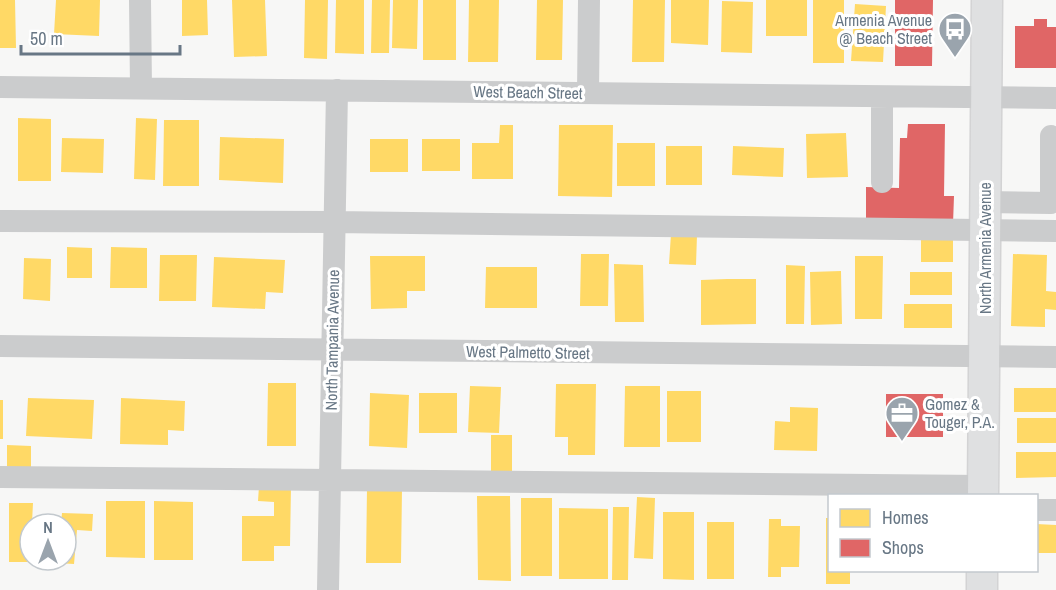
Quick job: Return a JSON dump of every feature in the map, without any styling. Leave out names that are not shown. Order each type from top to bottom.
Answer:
[{"type":"main road","name":"North Armenia Avenue","points":[[983,491],[987,0]]},
{"type":"main road","points":[[981,590],[982,572]]},
{"type":"street","points":[[140,0],[141,88]]},
{"type":"street","points":[[588,93],[589,0]]},
{"type":"street","name":"West Beach Street","points":[[0,87],[1056,98]]},
{"type":"street","name":"North Tampania Avenue","points":[[328,590],[337,90]]},
{"type":"street","points":[[882,97],[882,182]]},
{"type":"street","points":[[0,221],[334,222],[985,216],[1051,203],[1051,136]]},
{"type":"street","points":[[985,216],[1056,231]]},
{"type":"street","name":"West Palmetto Street","points":[[0,346],[1056,357]]},
{"type":"street","points":[[0,477],[983,491]]},
{"type":"street","points":[[1038,510],[1056,510]]},
{"type":"building: Homes","points":[[0,0],[15,0],[16,48],[0,48]]},
{"type":"building: Homes","points":[[56,0],[100,0],[99,36],[54,34]]},
{"type":"building: Homes","points":[[182,0],[207,0],[208,35],[182,36]]},
{"type":"building: Homes","points":[[232,0],[265,0],[267,56],[234,57]]},
{"type":"building: Homes","points":[[305,0],[328,0],[327,59],[304,58]]},
{"type":"building: Homes","points":[[336,0],[364,0],[364,54],[335,53]]},
{"type":"building: Homes","points":[[372,0],[390,0],[389,53],[371,53]]},
{"type":"building: Homes","points":[[393,0],[418,0],[417,49],[392,48]]},
{"type":"building: Homes","points":[[423,0],[456,0],[456,60],[423,60]]},
{"type":"building: Homes","points":[[469,0],[499,0],[498,62],[468,62]]},
{"type":"building: Homes","points":[[537,0],[563,0],[562,60],[536,60]]},
{"type":"building: Homes","points":[[633,0],[665,0],[664,62],[632,62]]},
{"type":"building: Homes","points":[[671,0],[709,0],[708,45],[671,43]]},
{"type":"building: Homes","points":[[766,0],[807,0],[807,36],[766,36]]},
{"type":"building: Homes","points":[[813,0],[844,0],[844,63],[813,63]]},
{"type":"building: Homes","points":[[722,1],[753,2],[752,53],[721,52]]},
{"type":"building: Homes","points":[[855,4],[886,6],[883,62],[851,61]]},
{"type":"building: Homes","points":[[18,118],[51,119],[51,181],[18,181]]},
{"type":"building: Homes","points":[[136,118],[157,119],[155,180],[134,179]]},
{"type":"building: Homes","points":[[164,120],[199,120],[199,186],[163,186]]},
{"type":"building: Homes","points":[[500,125],[513,125],[513,179],[472,179],[472,143],[499,143]]},
{"type":"building: Homes","points":[[559,125],[613,125],[612,197],[558,196]]},
{"type":"building: Homes","points":[[846,133],[848,177],[807,178],[806,134]]},
{"type":"building: Homes","points":[[220,137],[284,139],[283,183],[219,180]]},
{"type":"building: Homes","points":[[62,138],[104,139],[103,173],[61,172]]},
{"type":"building: Homes","points":[[370,139],[408,139],[408,172],[370,172]]},
{"type":"building: Homes","points":[[422,139],[460,139],[460,171],[422,171]]},
{"type":"building: Homes","points":[[617,143],[655,143],[655,186],[617,186]]},
{"type":"building: Homes","points":[[666,146],[702,146],[702,185],[666,185]]},
{"type":"building: Homes","points":[[733,146],[784,148],[783,177],[732,175]]},
{"type":"building: Homes","points":[[671,234],[697,235],[696,265],[669,264]]},
{"type":"building: Homes","points":[[921,237],[953,237],[953,262],[921,262]]},
{"type":"building: Homes","points":[[67,247],[92,248],[92,278],[67,278]]},
{"type":"building: Homes","points":[[111,247],[147,248],[147,288],[110,288]]},
{"type":"building: Homes","points":[[581,254],[609,254],[608,306],[580,306]]},
{"type":"building: Homes","points":[[1013,254],[1047,255],[1046,291],[1056,292],[1056,310],[1045,309],[1045,327],[1011,326]]},
{"type":"building: Homes","points":[[160,255],[197,255],[196,301],[159,301]]},
{"type":"building: Homes","points":[[370,256],[425,256],[425,291],[407,291],[407,308],[371,309]]},
{"type":"building: Homes","points":[[855,256],[883,256],[882,319],[855,319]]},
{"type":"building: Homes","points":[[214,257],[285,260],[283,293],[266,292],[265,309],[212,307]]},
{"type":"building: Homes","points":[[24,258],[51,259],[50,301],[23,299]]},
{"type":"building: Homes","points":[[614,264],[643,265],[644,322],[615,322]]},
{"type":"building: Homes","points":[[786,265],[805,266],[804,324],[786,324]]},
{"type":"building: Homes","points":[[486,267],[537,267],[537,308],[485,308]]},
{"type":"building: Homes","points":[[841,271],[842,324],[811,325],[810,272]]},
{"type":"building: Homes","points":[[910,272],[952,272],[952,295],[910,295]]},
{"type":"building: Homes","points":[[756,279],[756,324],[701,325],[701,280]]},
{"type":"building: Homes","points":[[904,304],[952,304],[952,328],[904,328]]},
{"type":"building: Homes","points":[[268,383],[296,383],[296,446],[267,446]]},
{"type":"building: Homes","points":[[556,384],[596,384],[595,455],[568,455],[568,437],[555,437]]},
{"type":"building: Homes","points":[[470,386],[501,387],[499,433],[468,432]]},
{"type":"building: Homes","points":[[625,386],[660,386],[660,447],[624,447]]},
{"type":"building: Homes","points":[[1014,388],[1056,388],[1056,412],[1014,412]]},
{"type":"building: Homes","points":[[667,391],[701,391],[701,442],[667,442]]},
{"type":"building: Homes","points":[[370,393],[409,395],[407,448],[369,446]]},
{"type":"building: Homes","points":[[419,393],[457,393],[457,433],[419,433]]},
{"type":"building: Homes","points":[[28,398],[94,400],[92,439],[26,436]]},
{"type":"building: Homes","points":[[121,398],[185,401],[184,431],[168,430],[168,445],[120,444]]},
{"type":"building: Homes","points":[[0,400],[3,400],[3,439],[0,439]]},
{"type":"building: Homes","points":[[790,407],[818,408],[817,451],[774,450],[775,421],[790,422]]},
{"type":"building: Homes","points":[[1017,418],[1056,418],[1056,443],[1017,443]]},
{"type":"building: Homes","points":[[491,435],[512,435],[512,473],[491,473]]},
{"type":"building: Homes","points":[[7,445],[31,446],[31,469],[7,469]]},
{"type":"building: Homes","points":[[1016,452],[1056,452],[1056,477],[1016,478]]},
{"type":"building: Homes","points":[[259,486],[291,486],[290,546],[274,546],[274,561],[242,561],[242,516],[274,516],[274,502],[258,501]]},
{"type":"building: Homes","points":[[367,489],[402,489],[401,563],[366,563]]},
{"type":"building: Homes","points":[[477,496],[510,496],[511,581],[478,580]]},
{"type":"building: Homes","points":[[637,497],[655,498],[653,559],[634,558]]},
{"type":"building: Homes","points":[[521,498],[552,498],[552,576],[521,576]]},
{"type":"building: Homes","points":[[106,501],[145,501],[145,558],[106,557]]},
{"type":"building: Homes","points":[[154,501],[193,502],[193,560],[154,560]]},
{"type":"building: Homes","points":[[9,503],[33,503],[33,512],[18,512],[18,562],[9,562]]},
{"type":"building: Homes","points":[[613,507],[629,507],[628,580],[612,580]]},
{"type":"building: Homes","points":[[559,508],[608,509],[608,579],[559,579]]},
{"type":"building: Homes","points":[[663,512],[694,512],[694,580],[663,579]]},
{"type":"building: Homes","points":[[78,514],[93,514],[92,531],[78,530]]},
{"type":"building: Homes","points":[[826,518],[828,518],[828,572],[850,572],[850,584],[826,584]]},
{"type":"building: Homes","points":[[769,519],[781,519],[781,526],[800,526],[799,567],[781,567],[781,577],[768,577]]},
{"type":"building: Homes","points":[[707,522],[734,522],[734,579],[707,579]]},
{"type":"building: Homes","points":[[1038,524],[1056,525],[1056,553],[1038,553]]},
{"type":"building: Shops","points":[[895,0],[933,0],[932,66],[895,66]]},
{"type":"building: Shops","points":[[1034,19],[1047,19],[1047,27],[1056,27],[1056,68],[1015,68],[1015,26],[1034,26]]},
{"type":"building: Shops","points":[[908,124],[945,124],[944,196],[954,196],[953,224],[866,222],[866,187],[899,188],[900,138],[907,138]]},
{"type":"building: Shops","points":[[886,394],[943,394],[943,437],[886,437]]},
{"type":"place","name":"Armenia Avenue @ Beach Street","points":[[955,58]]},
{"type":"place","name":"Gomez & Touger, P.A.","points":[[902,442]]}]
